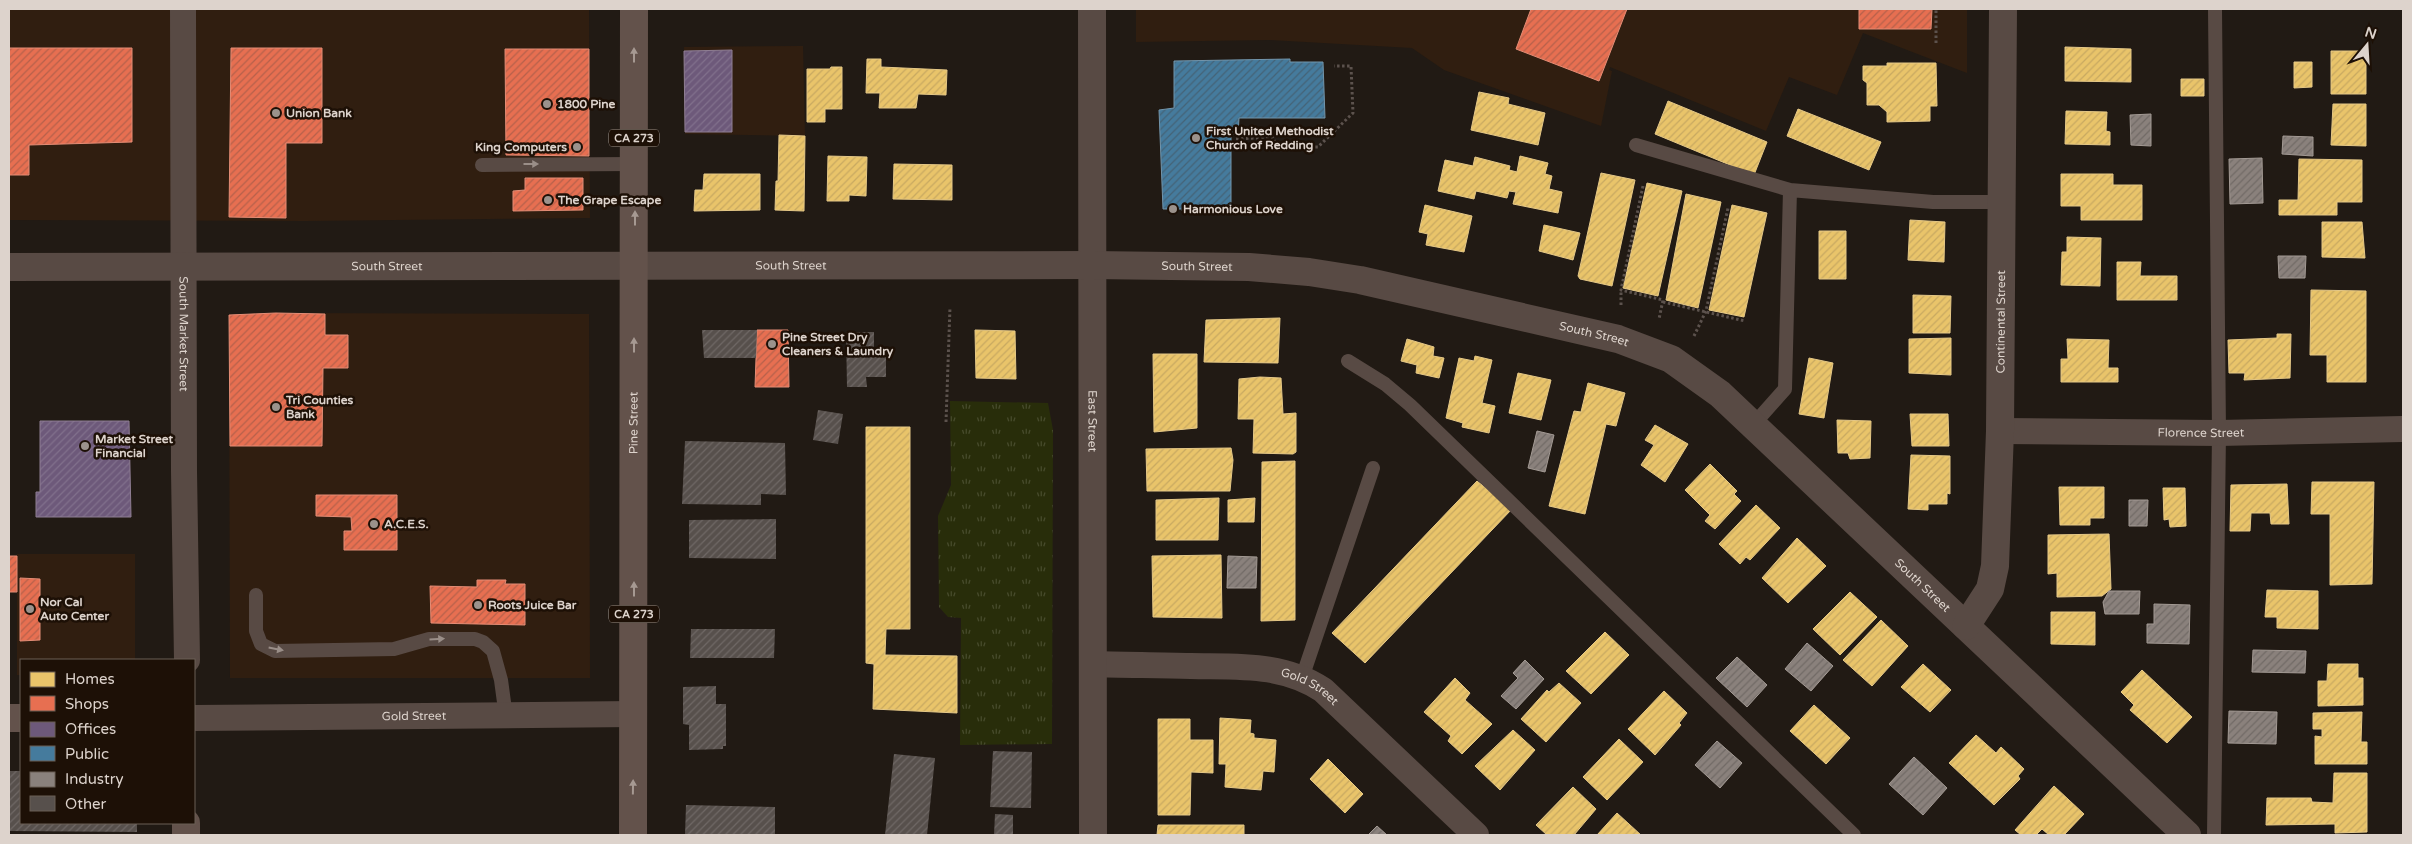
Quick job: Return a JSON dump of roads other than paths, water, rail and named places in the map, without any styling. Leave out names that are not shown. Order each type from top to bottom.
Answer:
[{"type":"main road","name":"Pine Street","points":[[633,835],[634,9]]},
{"type":"street","name":"South Market Street","points":[[183,9],[183,267],[187,659]]},
{"type":"street","name":"East Street","points":[[1092,9],[1093,835]]},
{"type":"street","name":"Continental Street","points":[[1966,626],[1990,589],[1995,566],[2000,431],[2003,9]]},
{"type":"street","name":"South Street","points":[[9,267],[353,265],[634,267],[1230,266],[1309,272],[1360,280],[1584,330],[1650,350],[1679,364],[1720,394],[2187,835]]},
{"type":"street","name":"Florence Street","points":[[2000,431],[2218,433],[2403,429]]},
{"type":"street","name":"Gold Street","points":[[1092,664],[1256,667],[1288,673],[1302,678],[1324,690],[1476,835]]},
{"type":"street","name":"Gold Street","points":[[195,718],[506,717],[634,714]]},
{"type":"lane","points":[[2214,835],[2218,433],[2215,9]]},
{"type":"lane","points":[[1636,145],[1790,190],[1933,202],[2002,202]]},
{"type":"lane","points":[[482,164],[635,164]]},
{"type":"lane","points":[[1754,426],[1785,389],[1790,190]]},
{"type":"lane","points":[[1348,361],[1385,384],[1410,405],[1854,835]]},
{"type":"lane","points":[[1302,678],[1373,468]]},
{"type":"lane","points":[[256,595],[256,631],[261,644],[275,651],[394,649],[429,639],[464,638],[483,642],[493,651],[498,665],[506,717]]},
{"type":"place","name":"1800 Pine","points":[[547,104]]},
{"type":"place","name":"Union Bank","points":[[276,113]]},
{"type":"place","name":"First United Methodist Church of Redding","points":[[1196,138]]},
{"type":"place","name":"King Computers","points":[[577,147]]},
{"type":"place","name":"The Grape Escape","points":[[548,200]]},
{"type":"place","name":"Harmonious Love","points":[[1173,209]]},
{"type":"place","name":"Pine Street Dry Cleaners & Laundry","points":[[772,344]]},
{"type":"place","name":"Tri Counties Bank","points":[[276,407]]},
{"type":"place","name":"Market Street Financial","points":[[85,446]]},
{"type":"place","name":"A.C.E.S.","points":[[374,524]]},
{"type":"place","name":"Roots Juice Bar","points":[[478,605]]},
{"type":"place","name":"Nor Cal Auto Center","points":[[30,609]]}]
